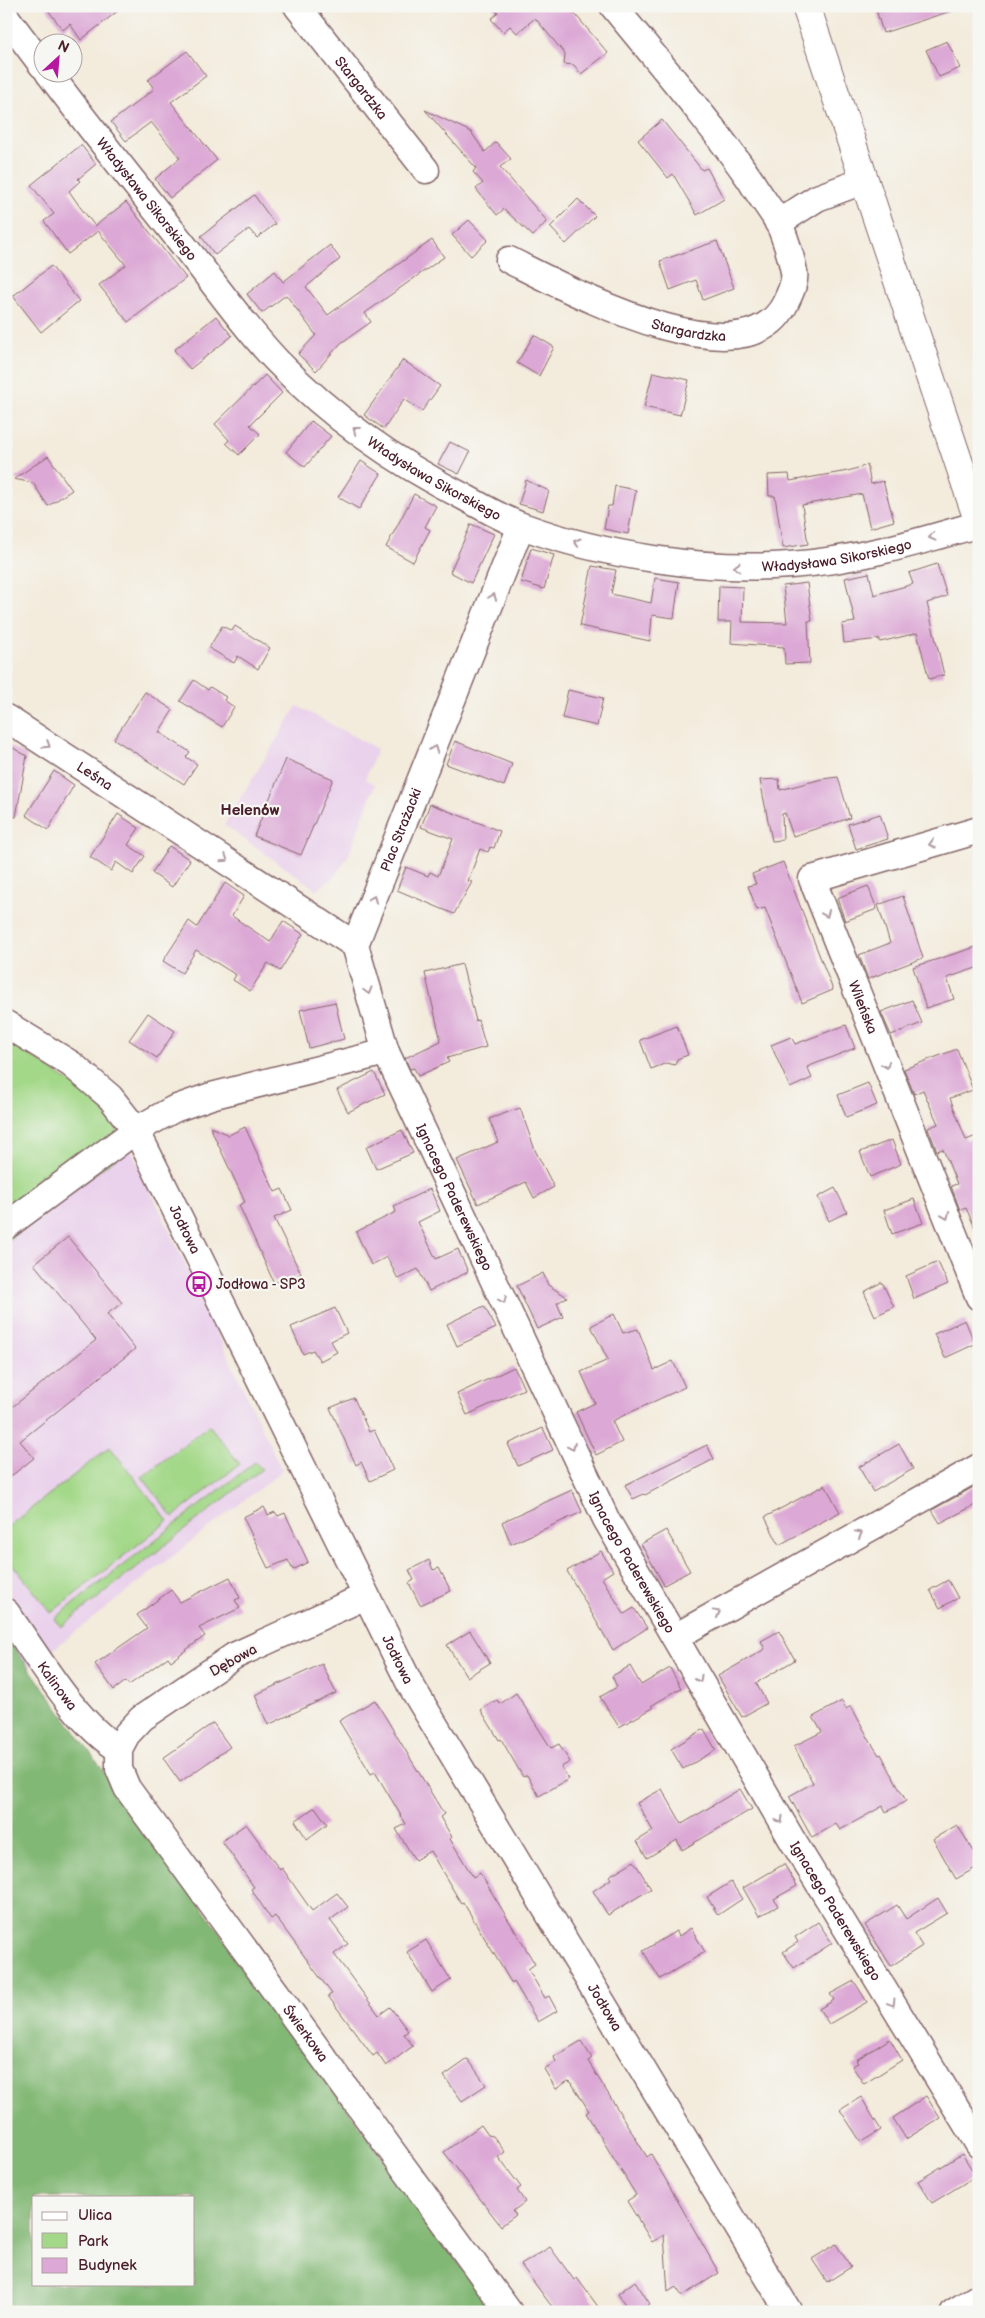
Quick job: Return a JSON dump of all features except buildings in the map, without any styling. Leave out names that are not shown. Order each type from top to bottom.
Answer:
[{"type":"street","name":"Stargardzka","points":[[297,6],[426,170]]},
{"type":"street","name":"Stargardzka","points":[[509,260],[589,300],[647,322],[708,336],[742,334],[762,327],[781,312],[790,293],[794,274],[778,223],[725,143],[613,6]]},
{"type":"street","points":[[806,6],[863,182],[979,523]]},
{"type":"street","points":[[6,16],[32,51]]},
{"type":"street","name":"Władysława Sikorskiego","points":[[56,82],[277,361],[324,406],[401,461],[433,481],[521,526],[583,544],[632,554],[692,564],[760,567],[825,561],[979,523]]},
{"type":"street","points":[[778,223],[817,198],[863,182]]},
{"type":"street","name":"Plac Strażacki","points":[[355,944],[521,526]]},
{"type":"street","name":"Leśna","points":[[6,718],[355,944]]},
{"type":"street","name":"Wileńska","points":[[979,830],[812,879],[979,1297]]},
{"type":"street","name":"Ignacego Paderewskiego","points":[[355,944],[386,1052],[606,1519],[791,1838],[979,2145]]},
{"type":"street","name":"Jodłowa","points":[[6,1024],[71,1064],[110,1096],[136,1130],[410,1684],[789,2312]]},
{"type":"street","points":[[6,1226],[136,1130],[174,1109],[211,1096],[386,1052]]},
{"type":"street","points":[[674,1637],[979,1467]]},
{"type":"street","name":"Dębowa","points":[[120,1749],[127,1734],[142,1718],[234,1656],[366,1596]]},
{"type":"street","name":"Kalinowa","points":[[6,1612],[85,1721],[103,1740],[120,1749]]},
{"type":"street","name":"Świerkowa","points":[[120,1749],[119,1769],[127,1788],[509,2312]]},
{"type":"street","points":[[954,2312],[979,2297]]},
{"type":"shaded area","points":[[297,706],[377,749],[365,779],[375,784],[348,857],[334,877],[317,890],[224,825]]},
{"type":"shaded area","points":[[130,1147],[282,1471],[29,1668],[6,1636],[6,1242]]},
{"type":"green space","points":[[6,1039],[93,1098],[130,1147],[6,1242]]},
{"type":"green space","points":[[209,1425],[240,1464],[173,1517],[142,1477]]},
{"type":"green space","points":[[110,1447],[168,1521],[51,1613],[6,1556],[6,1528]]},
{"type":"green space","points":[[255,1462],[262,1469],[61,1627],[54,1619]]},
{"type":"green space","points":[[6,1636],[494,2312],[6,2312]]},
{"type":"place","name":"Jodłowa - SP3","points":[[199,1284]]},
{"type":"district","name":"Helenów","points":[[250,810]]}]
